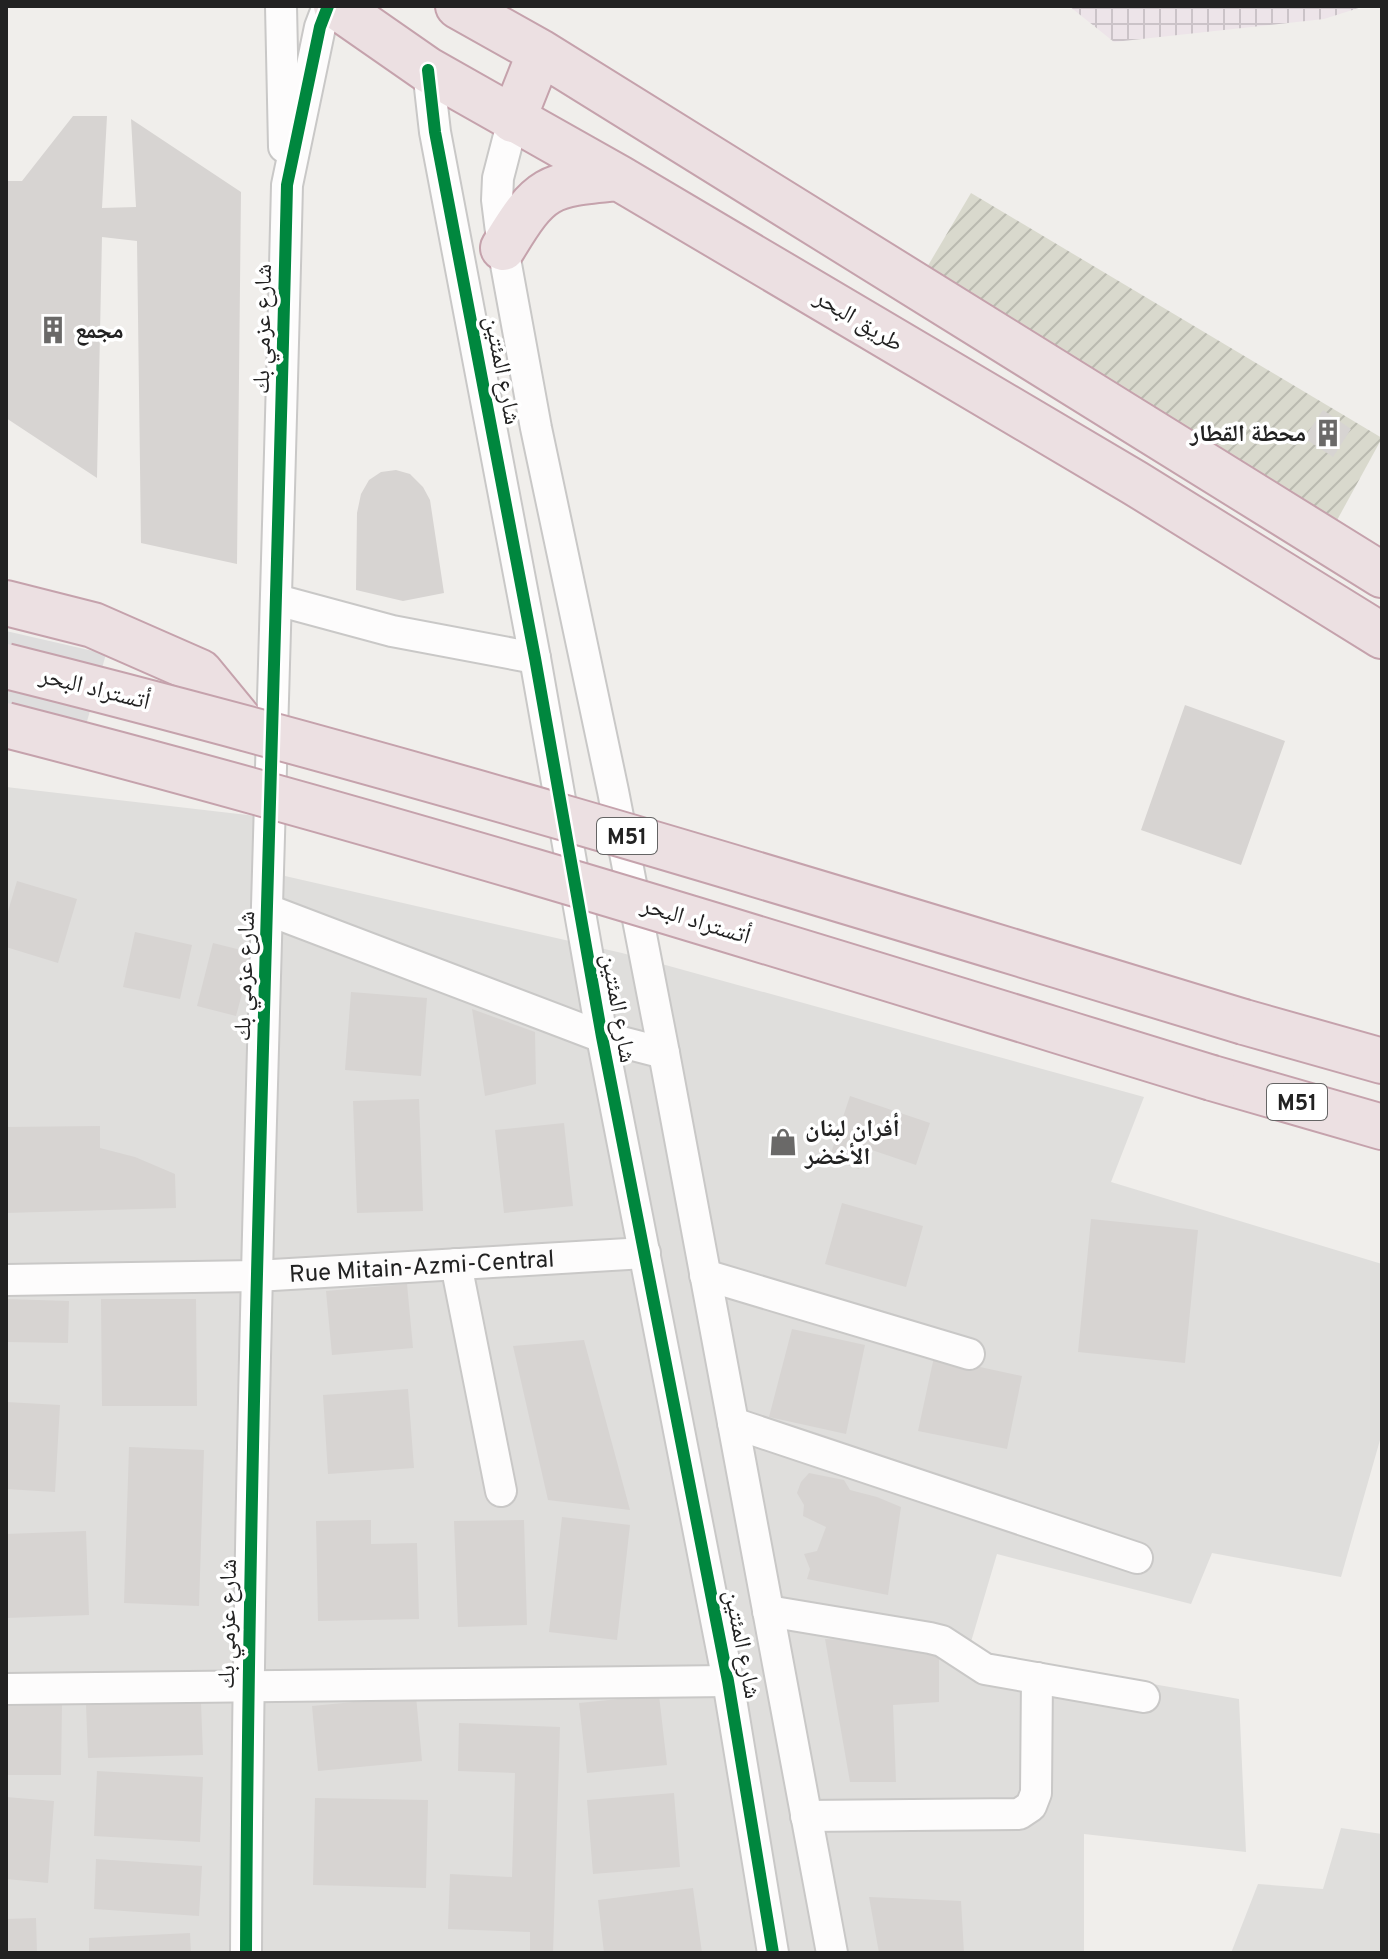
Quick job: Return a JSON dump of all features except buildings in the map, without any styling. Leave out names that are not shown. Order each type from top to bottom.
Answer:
[{"type":"highway","name":"طريق البحر","points":[[336,6],[428,70],[619,178],[1135,483],[1382,636]]},
{"type":"highway","points":[[458,6],[540,52],[1382,575]]},
{"type":"highway","points":[[513,120],[540,52]]},
{"type":"highway","points":[[503,248],[526,211],[548,190],[577,182],[619,178]]},
{"type":"highway","points":[[1135,483],[1162,439]]},
{"type":"highway","points":[[6,603],[93,625],[200,672],[246,728]]},
{"type":"highway","name":"أتستراد البحر","points":[[6,666],[246,728],[689,853],[1382,1061]]},
{"type":"highway","name":"أتستراد البحر","points":[[6,725],[183,770],[630,900],[1382,1127]]},
{"type":"street","points":[[281,6],[282,125],[287,185]]},
{"type":"street","name":"شارع عزمي بك","points":[[246,1953],[256,1276],[287,185],[320,27],[328,6]]},
{"type":"street","name":"شارع المئتين","points":[[428,70],[435,132],[535,658],[602,1037],[728,1681],[773,1953]]},
{"type":"street","name":"شارع المئتين","points":[[513,120],[498,178],[497,200],[503,248],[536,428],[613,791],[664,1053],[832,1953]]},
{"type":"street","points":[[277,600],[392,631],[535,658]]},
{"type":"street","points":[[268,910],[602,1037],[664,1053]]},
{"type":"street","name":"Rue Mitain-Azmi-Central","points":[[6,1280],[256,1276],[645,1253]]},
{"type":"street","points":[[456,1264],[501,1491]]},
{"type":"street","points":[[705,1275],[969,1354]]},
{"type":"street","points":[[733,1423],[1137,1558]]},
{"type":"street","points":[[768,1611],[942,1641],[985,1669],[1144,1697]]},
{"type":"street","points":[[806,1816],[1019,1814],[1031,1806],[1036,1793],[1037,1678]]},
{"type":"street","points":[[6,1689],[728,1681]]},
{"type":"shaded area","points":[[1069,6],[1365,6],[1324,19],[1114,42]]},
{"type":"shaded area","points":[[971,193],[1382,438],[1336,522],[926,269]]},
{"type":"shaded area","points":[[6,787],[265,817],[285,876],[622,953],[1144,1097],[1111,1182],[1382,1264],[1382,1433],[1341,1577],[1212,1553],[1191,1604],[997,1554],[968,1652],[1239,1699],[1246,1852],[1084,1834],[1084,1953],[6,1953]]},
{"type":"shaded area","points":[[1341,1828],[1382,1834],[1382,1953],[1231,1953],[1258,1884],[1323,1889]]},
{"type":"pier","points":[[6,631],[106,654],[75,764],[6,746]]},
{"type":"cycle path","points":[[246,1953],[257,1290],[287,185],[320,27],[328,6]]},
{"type":"cycle path","points":[[428,70],[435,132],[535,658],[602,1037],[728,1681],[773,1953]]},
{"type":"place","name":"مجمع","points":[[53,330]]},
{"type":"place","name":"محطة القطار","points":[[1328,433]]},
{"type":"place","name":"أفران لبنان الأخضر","points":[[783,1142]]}]
